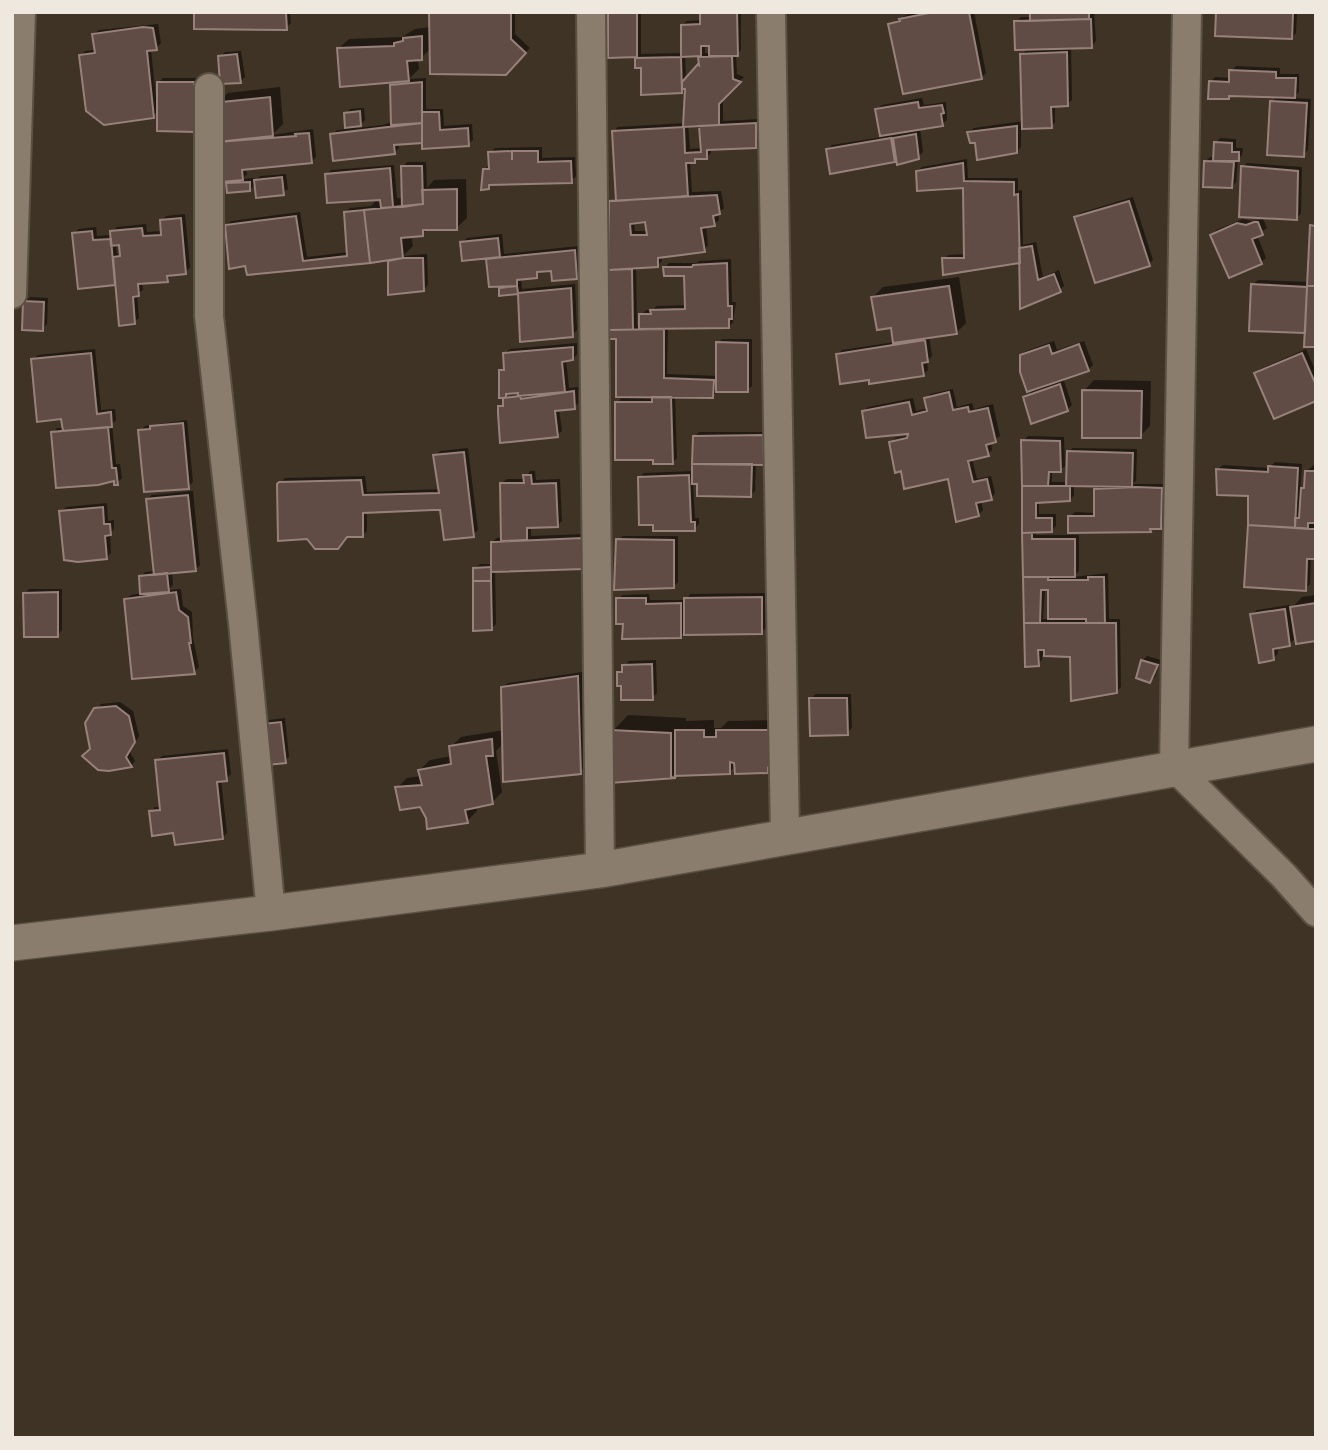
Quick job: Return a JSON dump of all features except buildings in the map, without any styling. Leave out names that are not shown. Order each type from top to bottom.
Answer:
[{"type":"street","points":[[12,294],[20,12]]},
{"type":"street","points":[[591,12],[600,870]]},
{"type":"street","points":[[771,12],[785,836]]},
{"type":"street","points":[[1187,12],[1174,767],[1284,876],[1316,912]]},
{"type":"street","points":[[209,88],[209,316],[243,623],[271,913]]},
{"type":"street","points":[[12,943],[271,913],[600,870],[1316,744]]}]
